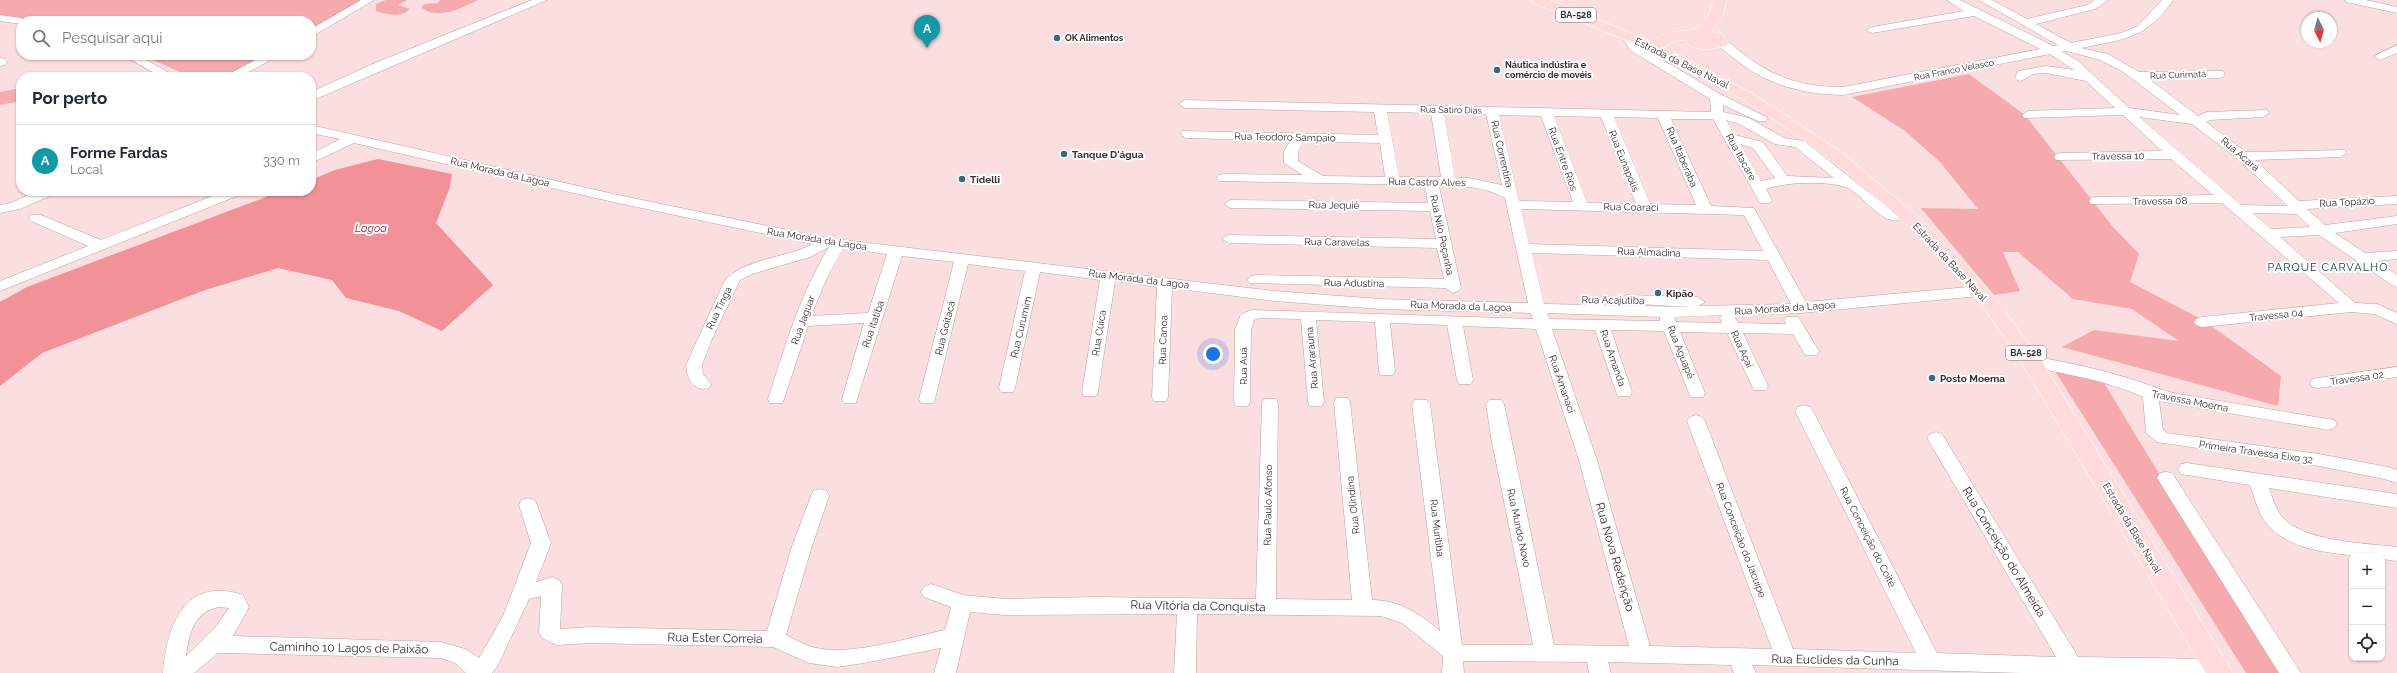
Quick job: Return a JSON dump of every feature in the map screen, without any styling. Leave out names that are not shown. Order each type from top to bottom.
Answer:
[{"type":"main road","name":"Estrada da Base Naval","points":[[1538,0],[1622,34],[1699,69],[1764,106],[1832,153],[1886,196],[1936,245],[1979,291],[2031,361],[2219,670]]},
{"type":"main road","points":[[1699,69],[1691,56],[1707,42],[1711,25],[1720,0]]},
{"type":"main road","points":[[1622,34],[1676,37],[1707,42]]},
{"type":"main road","points":[[1676,37],[1660,41],[1658,50],[1707,42]]},
{"type":"main road","points":[[1893,217],[1936,245]]},
{"type":"street","points":[[316,31],[369,0]]},
{"type":"street","points":[[316,95],[379,66],[542,0]]},
{"type":"street","points":[[1952,0],[2074,63],[2174,155],[2268,234],[2296,261],[2334,290],[2351,307]]},
{"type":"street","points":[[1984,0],[2070,48]]},
{"type":"street","points":[[2076,0],[2091,7]]},
{"type":"street","points":[[2026,23],[2091,7],[2103,0]]},
{"type":"street","name":"Rua Franco Velasco","points":[[1707,42],[1735,54],[1770,79],[1800,89],[1843,91],[2070,48],[2124,36],[2138,31],[2168,0]]},
{"type":"street","points":[[2350,0],[2397,10]]},
{"type":"street","points":[[1872,30],[1975,12]]},
{"type":"street","points":[[0,18],[16,21]]},
{"type":"street","points":[[0,22],[16,22]]},
{"type":"street","points":[[1622,34],[1639,51],[1716,97],[1764,120],[1799,144],[1893,217]]},
{"type":"street","name":"Rua Acará","points":[[2070,48],[2113,60],[2137,76],[2243,156],[2322,230],[2397,282]]},
{"type":"street","points":[[2380,56],[2397,49]]},
{"type":"street","points":[[138,60],[161,72]]},
{"type":"street","points":[[239,72],[264,60]]},
{"type":"street","points":[[2021,77],[2022,74],[2028,71],[2039,69],[2052,70],[2089,78]]},
{"type":"street","name":"Rua Curimatá","points":[[2137,76],[2219,74]]},
{"type":"street","points":[[1716,97],[1717,115]]},
{"type":"street","name":"Rua Satiro Dias","points":[[1185,104],[1606,114],[1717,115],[1728,116],[1744,121],[1780,141]]},
{"type":"street","points":[[1380,109],[1384,139],[1393,181]]},
{"type":"street","points":[[1437,110],[1449,182]]},
{"type":"street","name":"Rua Correntina","points":[[1492,111],[1513,200]]},
{"type":"street","points":[[2028,115],[2126,111],[2198,121],[2207,116],[2263,113]]},
{"type":"street","name":"Rua Entre Rios","points":[[1546,112],[1581,206]]},
{"type":"street","name":"Rua Eunapolis","points":[[1606,114],[1644,207]]},
{"type":"street","name":"Rua Itaberaba","points":[[1663,115],[1702,204]]},
{"type":"street","name":"Rua Itacare","points":[[1717,115],[1765,200]]},
{"type":"street","name":"Rua Morada da Lagoa","points":[[316,129],[734,225],[832,243],[1308,299],[1380,304],[1538,310],[1668,319],[1732,327],[1798,329]]},
{"type":"street","name":"Rua Teodoro Sampaio","points":[[1186,134],[1384,139]]},
{"type":"street","points":[[1298,137],[1291,151],[1292,163],[1321,180]]},
{"type":"street","points":[[316,156],[353,138]]},
{"type":"street","points":[[1731,138],[1758,145],[1780,141],[1799,144]]},
{"type":"street","points":[[1758,145],[1782,178]]},
{"type":"street","points":[[2243,156],[2340,153]]},
{"type":"street","name":"Travessa 10","points":[[2061,157],[2174,155]]},
{"type":"street","name":"Rua Castro Alves","points":[[1224,178],[1449,182],[1488,185],[1505,190],[1513,200]]},
{"type":"street","points":[[1758,187],[1782,178],[1818,180],[1852,186]]},
{"type":"street","name":"Rua Nilo Peçanha","points":[[1431,181],[1453,286]]},
{"type":"street","points":[[0,209],[15,206],[38,196]]},
{"type":"street","points":[[0,286],[224,196]]},
{"type":"street","name":"Travessa 08","points":[[2096,201],[2225,199]]},
{"type":"street","points":[[1513,200],[1538,310]]},
{"type":"street","name":"Rua Coaraci","points":[[1513,200],[1581,206],[1644,207],[1702,204],[1751,216],[1772,256]]},
{"type":"street","name":"Rua Topázio","points":[[2237,209],[2299,207],[2397,200]]},
{"type":"street","name":"Rua Jequié","points":[[1231,204],[1437,207]]},
{"type":"street","points":[[36,218],[99,245]]},
{"type":"street","points":[[2268,234],[2322,230],[2397,220]]},
{"type":"street","name":"Rua Caravelas","points":[[1229,239],[1445,244]]},
{"type":"street","name":"Rua Jaguar","points":[[776,399],[832,243]]},
{"type":"street","name":"Rua Tinga","points":[[703,384],[695,376],[694,365],[716,311],[732,281],[747,271],[805,254],[832,243]]},
{"type":"street","name":"Rua Almadina","points":[[1525,248],[1772,256]]},
{"type":"street","name":"Rua Itatiba","points":[[850,399],[868,336],[896,250]]},
{"type":"street","points":[[2363,258],[2397,255]]},
{"type":"street","points":[[1772,256],[1793,308],[1798,329],[1811,351]]},
{"type":"street","name":"Rua Goitacá","points":[[927,399],[962,258]]},
{"type":"street","name":"Rua Curumim","points":[[1007,388],[1034,266]]},
{"type":"street","name":"Rua Cuica","points":[[1090,392],[1108,275]]},
{"type":"street","name":"Rua Adustina","points":[[1255,280],[1453,286]]},
{"type":"street","name":"Rua Canoa","points":[[1160,397],[1165,283]]},
{"type":"street","name":"Rua Morada da Lagoa","points":[[1243,330],[1247,318],[1254,314],[1454,320],[1538,310],[1601,325],[1724,312],[1793,308],[1979,291]]},
{"type":"street","name":"Rua Acajutiba","points":[[1538,310],[1706,302],[1762,310]]},
{"type":"street","name":"Travessa 04","points":[[2202,322],[2351,307],[2377,309],[2397,319]]},
{"type":"street","name":"Rua Amanaci","points":[[1538,310],[1588,460]]},
{"type":"street","name":"Rua Açaí","points":[[1724,312],[1760,386]]},
{"type":"street","name":"Rua Araraúna","points":[[1308,315],[1316,402]]},
{"type":"street","points":[[803,321],[875,318]]},
{"type":"street","points":[[1382,318],[1387,372]]},
{"type":"street","name":"Rua Aguapé","points":[[1668,319],[1697,393]]},
{"type":"street","points":[[1454,320],[1465,380]]},
{"type":"street","name":"Rua Amanda","points":[[1601,325],[1624,392]]},
{"type":"street","name":"Rua Auá","points":[[1242,402],[1243,330]]},
{"type":"street","name":"Travessa Moema","points":[[2031,361],[2088,372],[2130,384],[2151,394],[2328,424]]},
{"type":"street","name":"Travessa 02","points":[[2318,383],[2397,372]]},
{"type":"street","name":"Primeira Travessa Eixo 32","points":[[2151,394],[2153,426],[2155,433],[2163,438],[2319,460],[2388,473],[2397,477]]},
{"type":"street","name":"Rua Olindina","points":[[1342,402],[1363,607]]},
{"type":"street","name":"Rua Paulo Afonso","points":[[1266,607],[1270,403]]},
{"type":"street","name":"Rua Muritiba","points":[[1421,404],[1453,652],[1453,673]]},
{"type":"street","name":"Rua Mundo Novo","points":[[1495,404],[1500,437],[1546,652]]},
{"type":"street","name":"Rua Conceição do Coité","points":[[1804,411],[1931,662]]},
{"type":"street","name":"Rua Conceição do Jacuípe","points":[[1696,421],[1786,658]]},
{"type":"street","name":"Rua Conceição do Almeida","points":[[1936,438],[2073,667]]},
{"type":"street","name":"Rua Nova Redenção","points":[[1588,460],[1642,654]]},
{"type":"street","points":[[2187,469],[2397,501]]},
{"type":"street","points":[[2166,478],[2290,673]]},
{"type":"street","points":[[2257,479],[2273,519],[2288,532],[2309,540],[2397,554]]},
{"type":"street","points":[[775,639],[800,549],[820,496]]},
{"type":"street","points":[[479,673],[491,659],[524,592],[530,568],[542,539],[528,505]]},
{"type":"street","name":"Rua Ester Correia","points":[[524,592],[552,585],[549,632],[553,637],[591,635],[775,639],[809,655],[837,658],[858,656],[954,637]]},
{"type":"street","name":"Rua Vitória da Conquista","points":[[931,592],[962,603],[1005,607],[1187,606],[1381,608],[1410,617],[1453,652]]},
{"type":"street","points":[[174,673],[181,629],[187,614],[199,604],[210,600],[219,598],[236,601],[239,606],[237,614],[211,644],[179,673]]},
{"type":"street","points":[[946,673],[962,603]]},
{"type":"street","points":[[1185,673],[1187,606]]},
{"type":"street","name":"Caminho 10 Lagos de Paixão","points":[[211,644],[440,650],[460,654],[468,659],[479,673]]},
{"type":"street","name":"Rua Euclides da Cunha","points":[[1453,652],[1546,652],[1598,663],[1642,654],[1742,665],[1786,658],[1884,667],[1931,662],[2028,669],[2073,667],[2219,670]]},
{"type":"shaded area","points":[[0,0],[363,0],[316,27],[316,16],[16,16],[16,18],[0,15]]},
{"type":"shaded area","points":[[386,0],[407,0],[398,5],[410,9],[403,14],[398,15],[376,11],[376,4]]},
{"type":"shaded area","points":[[440,0],[478,0],[450,12],[442,13],[428,11],[421,7],[425,4],[438,3]]},
{"type":"shaded area","points":[[153,60],[258,60],[235,72],[180,72]]},
{"type":"shaded area","points":[[1969,74],[2025,115],[2113,227],[2139,254],[2130,282],[2203,320],[2281,376],[2278,406],[2062,347],[2094,330],[2179,341],[2132,309],[2073,299],[2018,252],[2003,252],[2020,291],[1994,295],[1921,208],[1978,209],[1940,162],[1905,131],[1852,97]]},
{"type":"shaded area","points":[[16,89],[16,102],[0,105],[0,92]]},
{"type":"shaded area","points":[[2053,368],[2104,383],[2280,673],[2246,673]]},
{"type":"water","name":"Lagoa","points":[[378,159],[452,174],[450,187],[436,223],[493,285],[442,331],[399,311],[346,298],[332,280],[278,268],[205,290],[42,353],[0,386],[0,302],[27,287],[269,196],[316,196],[316,178],[335,170]]},
{"type":"place","name":"OK Alimentos","points":[[1057,38]]},
{"type":"place","name":"Forme Fardas","points":[[927,48]]},
{"type":"place","name":"Náutica indústira e comércio de movéis","points":[[1497,70]]},
{"type":"place","name":"Tanque D'água","points":[[1064,154]]},
{"type":"place","name":"Tidelli","points":[[962,179]]},
{"type":"place","name":"Kipão","points":[[1658,293]]},
{"type":"place","name":"Posto Moema","points":[[1932,378]]},
{"type":"district","name":"PARQUE CARVALHO","points":[[2328,267]]}]
